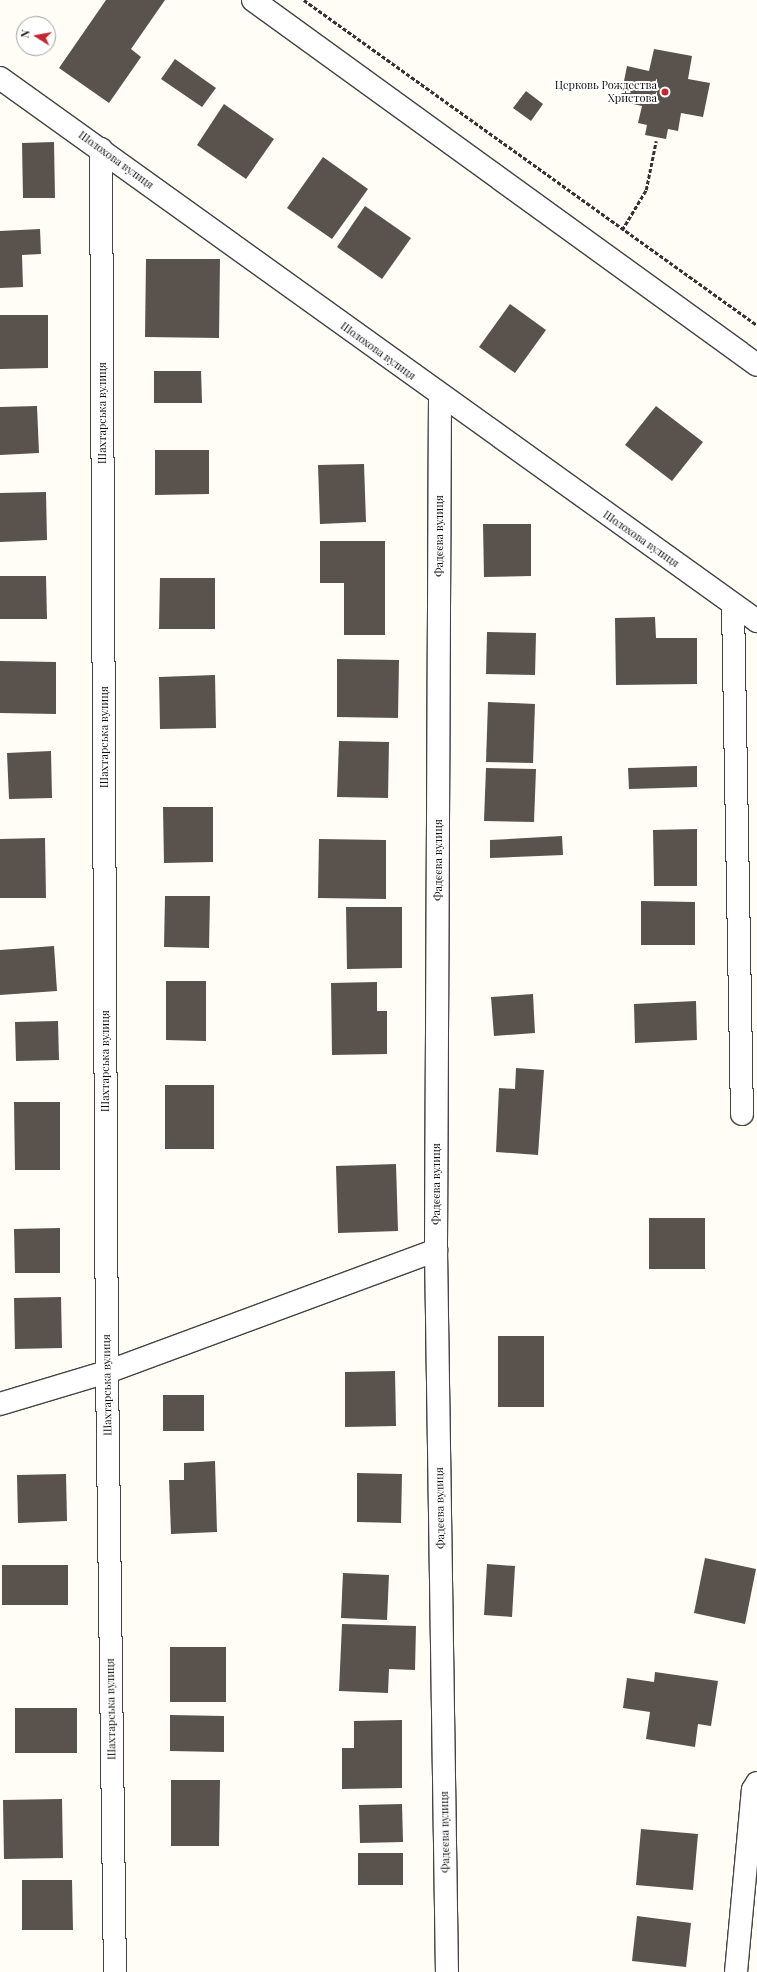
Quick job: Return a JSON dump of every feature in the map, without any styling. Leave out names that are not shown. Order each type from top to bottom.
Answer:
[{"type":"street","points":[[253,0],[757,364]]},
{"type":"street","name":"Шолохова вулиця","points":[[0,78],[101,149],[440,396],[757,621]]},
{"type":"street","name":"Шахтарська вулиця","points":[[101,149],[107,1372],[115,1972]]},
{"type":"street","name":"Фадєєва вулиця","points":[[440,396],[436,1250],[447,1972]]},
{"type":"street","points":[[733,605],[742,1114]]},
{"type":"street","points":[[0,1404],[107,1372],[436,1250]]},
{"type":"street","points":[[736,1972],[756,1789]]},
{"type":"path","points":[[304,0],[622,230],[757,325]]},
{"type":"path","points":[[622,230],[646,190],[656,141]]},
{"type":"building","points":[[106,0],[165,0],[131,49],[141,57],[109,103],[59,68]]},
{"type":"building","name":"Церковь Рождества Христова","points":[[654,49],[692,56],[688,79],[710,83],[703,117],[681,113],[678,131],[668,129],[666,139],[645,135],[647,125],[638,123],[642,106],[620,101],[627,66],[649,71]]},
{"type":"building","points":[[175,59],[216,88],[202,107],[161,79]]},
{"type":"building","points":[[526,91],[543,104],[531,121],[513,108]]},
{"type":"building","points":[[224,104],[274,139],[246,179],[197,145]]},
{"type":"building","points":[[54,142],[55,198],[23,198],[22,143]]},
{"type":"building","points":[[323,157],[368,189],[332,239],[287,208]]},
{"type":"building","points":[[365,206],[411,238],[382,279],[337,247]]},
{"type":"building","points":[[40,229],[41,254],[22,255],[23,287],[0,288],[0,231]]},
{"type":"building","points":[[146,259],[220,259],[219,338],[145,337]]},
{"type":"building","points":[[510,304],[546,330],[515,373],[479,347]]},
{"type":"building","points":[[0,315],[48,315],[48,368],[0,369]]},
{"type":"building","points":[[154,371],[201,371],[202,403],[154,403]]},
{"type":"building","points":[[37,406],[39,453],[0,455],[0,407]]},
{"type":"building","points":[[656,406],[703,442],[672,481],[625,445]]},
{"type":"building","points":[[155,450],[209,450],[209,494],[155,495]]},
{"type":"building","points":[[364,464],[366,522],[320,524],[318,465]]},
{"type":"building","points":[[46,492],[47,540],[0,542],[0,493]]},
{"type":"building","points":[[483,524],[531,524],[531,576],[484,577]]},
{"type":"building","points":[[320,541],[385,541],[385,635],[344,635],[344,583],[320,583]]},
{"type":"building","points":[[0,576],[46,576],[47,619],[0,619]]},
{"type":"building","points":[[160,578],[215,578],[215,629],[159,629]]},
{"type":"building","points":[[655,617],[656,638],[697,638],[697,684],[616,685],[615,618]]},
{"type":"building","points":[[487,632],[536,633],[535,675],[486,674]]},
{"type":"building","points":[[337,659],[399,660],[398,718],[337,717]]},
{"type":"building","points":[[0,661],[56,662],[56,714],[0,713]]},
{"type":"building","points":[[215,675],[216,728],[160,729],[159,677]]},
{"type":"building","points":[[488,702],[535,704],[533,763],[486,762]]},
{"type":"building","points":[[339,741],[389,742],[388,798],[337,797]]},
{"type":"building","points":[[51,751],[52,798],[9,799],[7,753]]},
{"type":"building","points":[[697,766],[697,787],[629,789],[628,768]]},
{"type":"building","points":[[486,768],[536,769],[534,822],[484,821]]},
{"type":"building","points":[[163,807],[213,807],[213,862],[164,863]]},
{"type":"building","points":[[697,829],[697,886],[654,886],[653,830]]},
{"type":"building","points":[[562,836],[563,855],[490,858],[490,840]]},
{"type":"building","points":[[45,838],[46,898],[0,898],[0,839]]},
{"type":"building","points":[[319,839],[386,840],[386,899],[318,898]]},
{"type":"building","points":[[165,896],[210,896],[209,948],[164,947]]},
{"type":"building","points":[[641,901],[695,902],[695,945],[641,945]]},
{"type":"building","points":[[346,907],[402,907],[402,968],[347,969]]},
{"type":"building","points":[[54,946],[57,991],[0,995],[0,950]]},
{"type":"building","points":[[166,981],[206,981],[206,1041],[166,1040]]},
{"type":"building","points":[[377,982],[377,1011],[387,1011],[387,1054],[332,1055],[331,983]]},
{"type":"building","points":[[533,994],[535,1033],[494,1036],[491,997]]},
{"type":"building","points":[[696,1001],[697,1040],[635,1043],[634,1004]]},
{"type":"building","points":[[58,1021],[59,1060],[16,1061],[15,1022]]},
{"type":"building","points":[[516,1068],[544,1070],[538,1155],[496,1152],[499,1088],[515,1089]]},
{"type":"building","points":[[165,1085],[214,1085],[214,1149],[165,1149]]},
{"type":"building","points":[[14,1102],[60,1102],[60,1170],[15,1170]]},
{"type":"building","points":[[396,1164],[398,1231],[338,1233],[336,1166]]},
{"type":"building","points":[[649,1218],[705,1218],[705,1269],[649,1269]]},
{"type":"building","points":[[60,1228],[60,1273],[15,1273],[14,1229]]},
{"type":"building","points":[[61,1297],[62,1348],[15,1349],[14,1298]]},
{"type":"building","points":[[498,1336],[544,1336],[544,1407],[498,1407]]},
{"type":"building","points":[[395,1371],[396,1426],[345,1427],[345,1372]]},
{"type":"building","points":[[163,1395],[204,1395],[204,1431],[163,1431]]},
{"type":"building","points":[[215,1461],[217,1532],[171,1534],[169,1480],[184,1480],[184,1463]]},
{"type":"building","points":[[357,1473],[402,1474],[401,1523],[357,1522]]},
{"type":"building","points":[[66,1474],[67,1521],[18,1523],[17,1475]]},
{"type":"building","points":[[705,1558],[756,1569],[745,1624],[694,1613]]},
{"type":"building","points":[[487,1564],[515,1566],[512,1617],[484,1615]]},
{"type":"building","points":[[2,1565],[68,1565],[68,1605],[2,1605]]},
{"type":"building","points":[[343,1573],[389,1575],[387,1620],[341,1618]]},
{"type":"building","points":[[342,1624],[416,1626],[415,1670],[389,1669],[388,1693],[339,1691]]},
{"type":"building","points":[[170,1647],[226,1647],[226,1702],[170,1702]]},
{"type":"building","points":[[655,1672],[718,1681],[711,1726],[698,1724],[695,1747],[646,1739],[650,1712],[623,1708],[627,1678],[654,1682]]},
{"type":"building","points":[[15,1708],[77,1708],[77,1753],[15,1753]]},
{"type":"building","points":[[170,1715],[224,1716],[224,1752],[170,1751]]},
{"type":"building","points":[[402,1720],[402,1788],[342,1789],[342,1748],[354,1748],[354,1721]]},
{"type":"building","points":[[171,1780],[220,1780],[219,1846],[171,1846]]},
{"type":"building","points":[[62,1799],[63,1858],[4,1859],[3,1800]]},
{"type":"building","points":[[402,1804],[403,1842],[360,1843],[359,1805]]},
{"type":"building","points":[[641,1829],[698,1834],[693,1890],[636,1885]]},
{"type":"building","points":[[358,1853],[403,1853],[403,1885],[358,1885]]},
{"type":"building","points":[[22,1880],[72,1880],[73,1930],[22,1930]]},
{"type":"building","points":[[637,1916],[691,1923],[686,1967],[632,1961]]},
{"type":"place","name":"Церковь Рождества Христова","points":[[665,92]]}]
